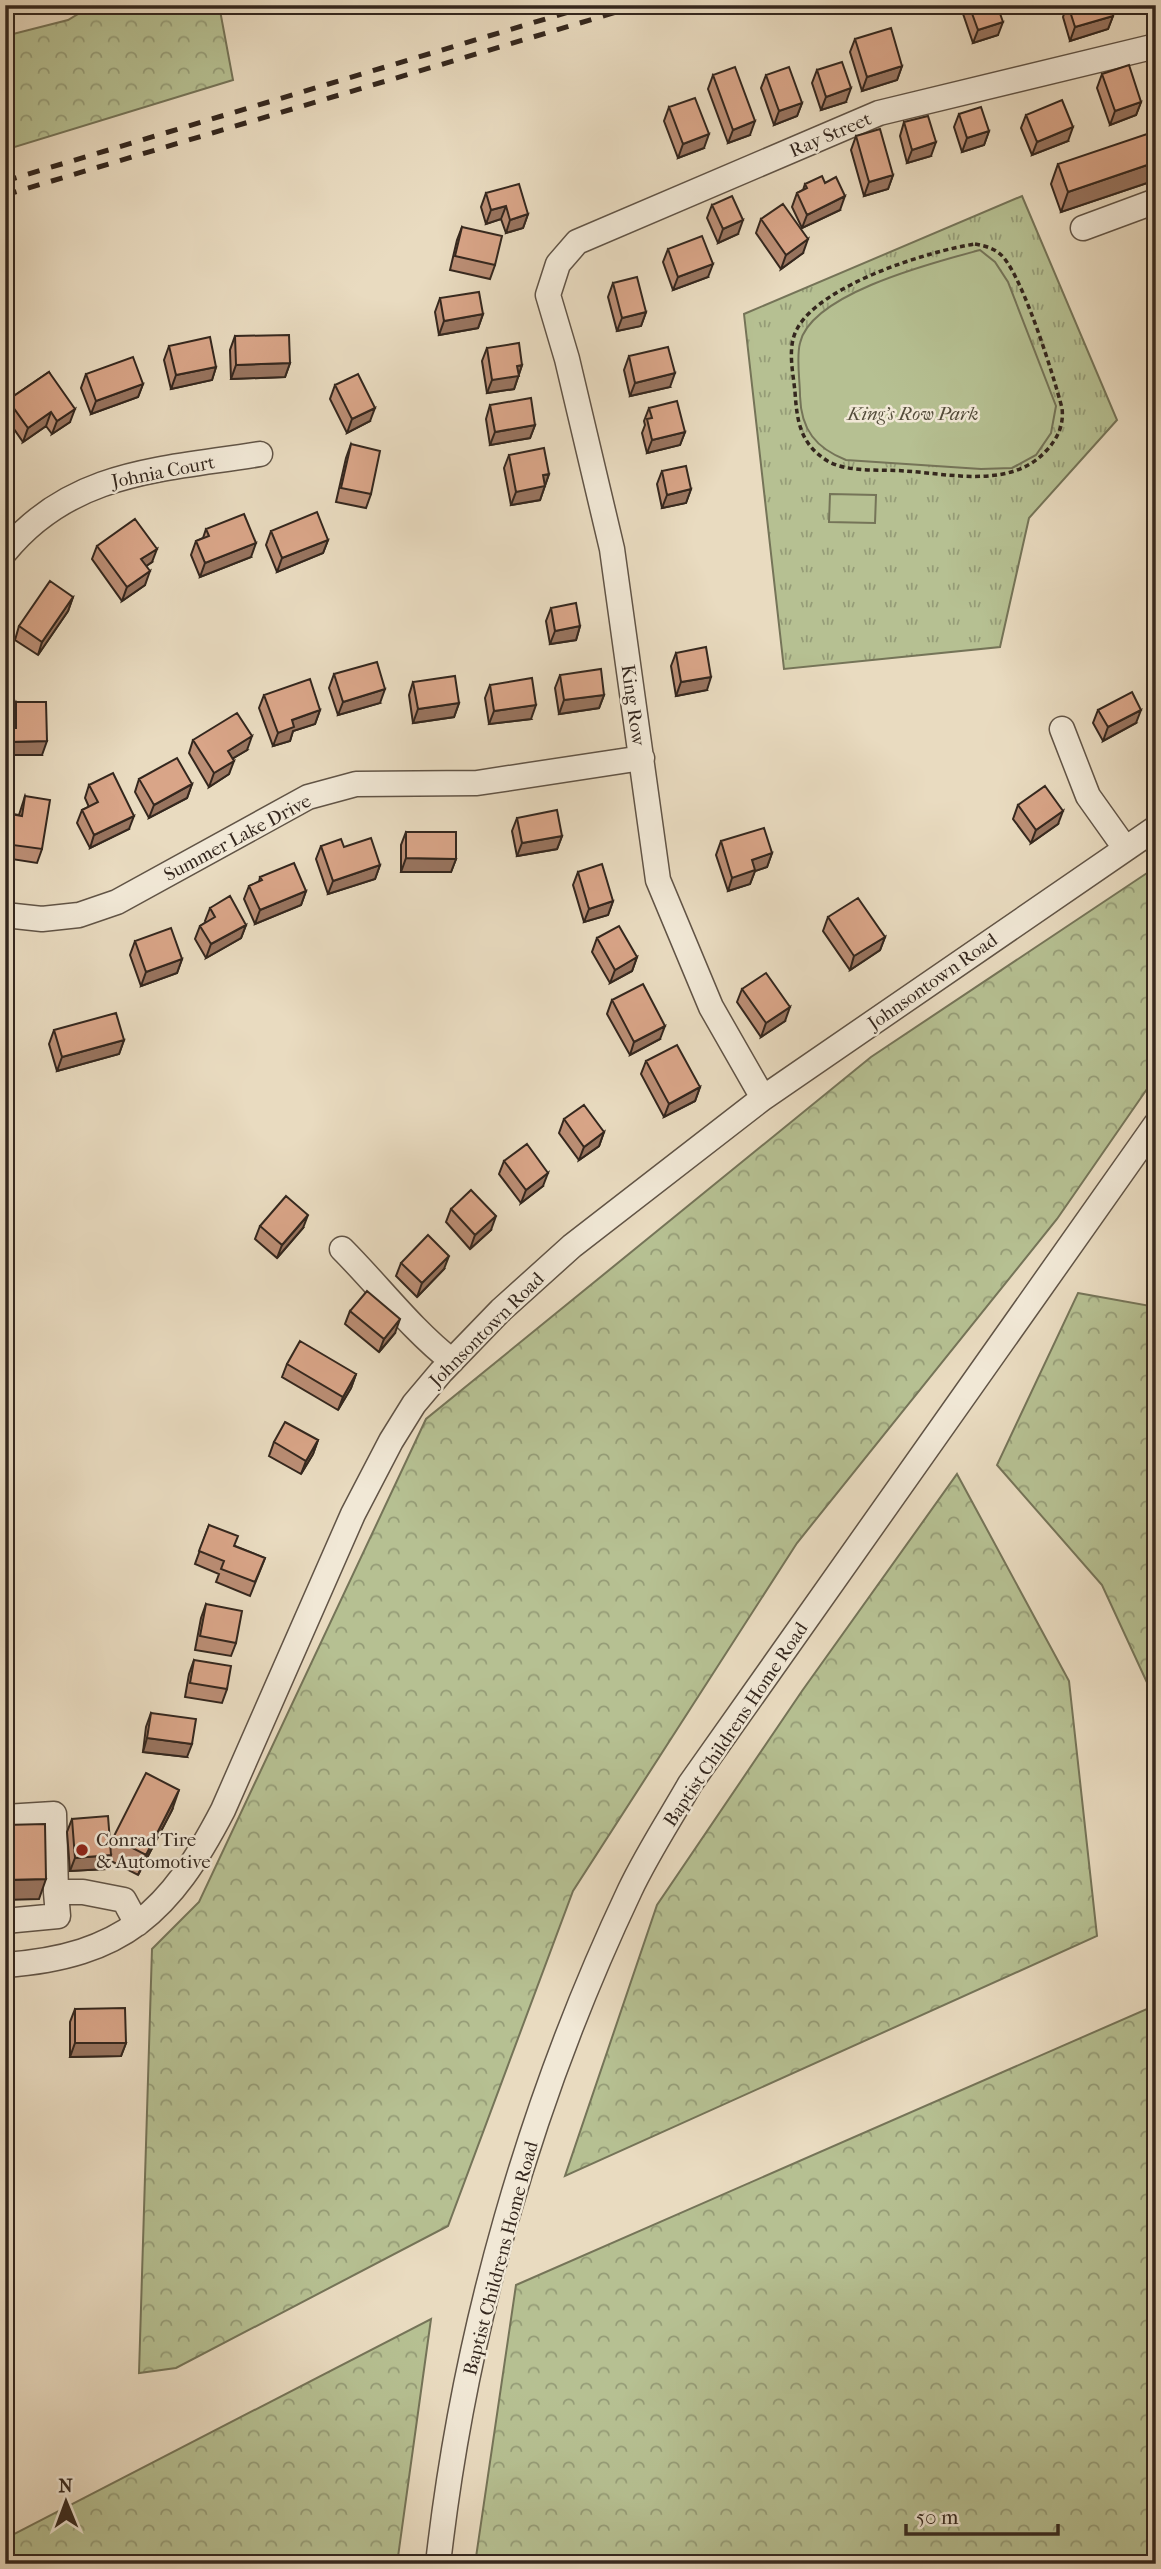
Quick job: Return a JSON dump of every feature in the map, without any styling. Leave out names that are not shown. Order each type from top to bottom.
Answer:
[{"type":"street","name":"Ray Street","points":[[548,295],[558,264],[577,242],[879,113],[1155,48]]},
{"type":"street","points":[[1083,228],[1156,201]]},
{"type":"street","name":"King Row","points":[[548,295],[567,359],[612,549],[658,880],[711,1007],[763,1098]]},
{"type":"street","name":"Johnia Court","points":[[5,552],[25,527],[45,512],[116,477],[260,454]]},
{"type":"street","points":[[1062,729],[1088,796],[1125,848]]},
{"type":"street","name":"Summer Lake Drive","points":[[5,915],[42,919],[79,915],[117,902],[308,797],[336,788],[376,783],[477,783],[642,758]]},
{"type":"street","name":"Johnsontown Road","points":[[5,1965],[43,1962],[82,1952],[119,1937],[175,1891],[202,1851],[223,1810],[353,1514],[391,1441],[414,1404],[501,1310],[572,1246],[763,1098],[1156,828]]},
{"type":"street","name":"Baptist Childrens Home Road","points":[[438,2564],[472,2359],[514,2188],[579,2008],[631,1888],[690,1784],[789,1641],[932,1445],[1156,1124]]},
{"type":"street","points":[[342,1249],[390,1296],[421,1337],[452,1361]]},
{"type":"street","points":[[5,1817],[54,1814],[58,1916],[5,1921]]},
{"type":"street","points":[[56,1892],[83,1892],[124,1900],[137,1924]]},
{"type":"path","points":[[975,244],[990,247],[1003,257],[1012,271],[1058,392],[1063,421],[1054,443],[1041,456],[1022,469],[1000,475],[854,467],[830,463],[804,440],[797,421],[792,365],[791,343],[796,330],[804,317],[836,293],[916,259],[975,244]]},
{"type":"green space","points":[[93,5],[219,5],[233,80],[5,150],[5,36],[68,20]]},
{"type":"green space","name":"King's Row Park","points":[[1022,196],[1117,420],[1029,518],[1000,647],[784,669],[744,314]]},
{"type":"green space","points":[[980,250],[995,262],[1008,282],[1056,406],[1051,433],[1036,455],[1012,468],[981,469],[846,460],[826,450],[807,428],[801,408],[799,349],[809,325],[827,309],[878,282]]},
{"type":"green space","points":[[830,494],[876,495],[875,523],[829,522]]},
{"type":"green space","points":[[1156,867],[1156,1076],[1057,1219],[797,1543],[573,1891],[448,2226],[176,2368],[139,2373],[152,1949],[199,1902],[426,1419],[871,1057]]},
{"type":"green space","points":[[1078,1293],[1156,1307],[1156,1702],[1102,1585],[997,1465]]},
{"type":"green space","points":[[957,1474],[1069,1681],[1097,1936],[565,2176],[657,1905],[802,1691]]},
{"type":"green space","points":[[1156,2005],[1156,2564],[475,2564],[516,2285]]},
{"type":"green space","points":[[431,2319],[397,2564],[14,2564],[14,2534]]},
{"type":"building","points":[[969,5],[997,5],[1003,22],[978,30]]},
{"type":"building","points":[[1068,5],[1110,5],[1113,16],[1075,27]]},
{"type":"building","points":[[891,28],[902,66],[867,77],[855,39]]},
{"type":"building","points":[[842,62],[851,88],[826,97],[817,70]]},
{"type":"building","points":[[1129,65],[1141,102],[1115,111],[1102,74]]},
{"type":"building","points":[[735,67],[755,121],[733,130],[713,75]]},
{"type":"building","points":[[789,67],[802,103],[779,111],[766,75]]},
{"type":"building","points":[[695,98],[709,134],[683,144],[669,107]]},
{"type":"building","points":[[1062,100],[1073,127],[1037,142],[1026,115]]},
{"type":"building","points":[[981,107],[989,131],[967,138],[959,114]]},
{"type":"building","points":[[928,116],[936,142],[912,150],[904,122]]},
{"type":"building","points":[[880,129],[893,175],[869,182],[856,136]]},
{"type":"building","points":[[1150,133],[1156,149],[1156,162],[1068,192],[1058,164]]},
{"type":"building","points":[[822,176],[825,183],[836,177],[845,196],[807,215],[797,193],[807,188],[805,184]]},
{"type":"building","points":[[519,184],[528,214],[510,220],[506,206],[491,210],[486,193]]},
{"type":"building","points":[[732,196],[743,220],[723,229],[712,205]]},
{"type":"building","points":[[783,204],[808,239],[786,255],[761,219]]},
{"type":"building","points":[[462,227],[502,236],[495,265],[455,256]]},
{"type":"building","points":[[702,236],[713,264],[678,277],[668,249]]},
{"type":"building","points":[[637,277],[646,312],[622,318],[613,283]]},
{"type":"building","points":[[479,292],[483,314],[444,321],[440,298]]},
{"type":"building","points":[[289,335],[290,363],[236,365],[235,336]]},
{"type":"building","points":[[210,337],[216,367],[176,375],[169,346]]},
{"type":"building","points":[[519,343],[522,365],[517,366],[519,376],[492,380],[487,348]]},
{"type":"building","points":[[668,347],[675,373],[635,383],[629,356]]},
{"type":"building","points":[[133,357],[143,384],[96,401],[86,374]]},
{"type":"building","points":[[49,372],[75,409],[57,421],[51,412],[28,428],[8,400]]},
{"type":"building","points":[[358,374],[375,408],[352,419],[335,385]]},
{"type":"building","points":[[531,398],[535,425],[495,432],[490,405]]},
{"type":"building","points":[[677,401],[685,432],[652,440],[647,419],[652,418],[649,408]]},
{"type":"building","points":[[351,444],[380,451],[371,494],[341,488]]},
{"type":"building","points":[[544,448],[549,474],[543,475],[545,486],[516,492],[509,455]]},
{"type":"building","points":[[686,466],[691,489],[667,495],[662,471]]},
{"type":"building","points":[[317,512],[328,540],[282,558],[271,531]]},
{"type":"building","points":[[244,514],[256,543],[205,563],[196,541],[209,536],[206,529]]},
{"type":"building","points":[[135,519],[157,549],[141,559],[150,571],[127,587],[97,546]]},
{"type":"building","points":[[50,581],[73,597],[42,642],[19,626]]},
{"type":"building","points":[[576,603],[580,626],[555,631],[551,608]]},
{"type":"building","points":[[706,647],[711,677],[681,682],[676,653]]},
{"type":"building","points":[[377,662],[385,689],[343,702],[334,674]]},
{"type":"building","points":[[601,669],[604,695],[564,700],[560,675]]},
{"type":"building","points":[[455,676],[459,703],[418,709],[413,682]]},
{"type":"building","points":[[532,678],[536,705],[494,711],[490,685]]},
{"type":"building","points":[[310,679],[320,710],[292,720],[294,727],[278,733],[264,695]]},
{"type":"building","points":[[1132,692],[1141,710],[1108,727],[1098,710]]},
{"type":"building","points":[[16,702],[46,702],[47,741],[8,742],[8,728],[16,728]]},
{"type":"building","points":[[237,713],[252,736],[228,751],[234,761],[214,773],[193,740]]},
{"type":"building","points":[[177,758],[192,784],[154,805],[139,779]]},
{"type":"building","points":[[113,773],[134,816],[94,835],[82,810],[98,802],[89,785]]},
{"type":"building","points":[[1045,786],[1063,811],[1036,830],[1018,805]]},
{"type":"building","points":[[25,796],[50,800],[42,849],[5,844],[5,813],[22,816]]},
{"type":"building","points":[[557,810],[562,836],[522,843],[517,818]]},
{"type":"building","points":[[764,828],[772,853],[752,860],[755,870],[732,878],[721,841]]},
{"type":"building","points":[[406,832],[456,832],[456,859],[406,858]]},
{"type":"building","points":[[371,838],[380,865],[333,881],[321,846],[341,839],[344,847]]},
{"type":"building","points":[[294,863],[306,891],[260,910],[249,886],[262,880],[260,877]]},
{"type":"building","points":[[602,864],[613,901],[589,909],[578,872]]},
{"type":"building","points":[[230,896],[246,925],[211,944],[200,926],[215,917],[210,908]]},
{"type":"building","points":[[858,898],[885,937],[854,956],[828,917]]},
{"type":"building","points":[[619,926],[637,957],[615,970],[597,938]]},
{"type":"building","points":[[171,928],[182,959],[146,972],[135,941]]},
{"type":"building","points":[[5,968],[12,968],[5,1015]]},
{"type":"building","points":[[766,973],[790,1007],[766,1023],[742,989]]},
{"type":"building","points":[[643,984],[665,1026],[634,1042],[612,1000]]},
{"type":"building","points":[[116,1013],[124,1040],[62,1057],[54,1030]]},
{"type":"building","points":[[677,1045],[700,1087],[669,1104],[646,1061]]},
{"type":"building","points":[[584,1105],[604,1132],[584,1147],[564,1119]]},
{"type":"building","points":[[527,1144],[548,1173],[526,1190],[504,1161]]},
{"type":"building","points":[[471,1190],[496,1216],[475,1235],[451,1209]]},
{"type":"building","points":[[286,1196],[308,1215],[282,1245],[260,1226]]},
{"type":"building","points":[[428,1235],[449,1256],[422,1283],[401,1263]]},
{"type":"building","points":[[367,1291],[400,1319],[384,1339],[350,1311]]},
{"type":"building","points":[[300,1341],[356,1374],[343,1397],[287,1364]]},
{"type":"building","points":[[285,1422],[318,1440],[306,1461],[274,1442]]},
{"type":"building","points":[[209,1525],[238,1536],[234,1546],[265,1558],[255,1582],[221,1569],[224,1561],[199,1551]]},
{"type":"building","points":[[206,1604],[242,1611],[236,1643],[200,1636]]},
{"type":"building","points":[[194,1660],[231,1666],[227,1689],[190,1683]]},
{"type":"building","points":[[151,1713],[196,1719],[192,1744],[147,1738]]},
{"type":"building","points":[[146,1773],[179,1790],[146,1855],[113,1838]]},
{"type":"building","points":[[108,1816],[111,1855],[75,1858],[72,1819]]},
{"type":"building","points":[[45,1824],[46,1879],[5,1880],[5,1825]]},
{"type":"building","points":[[125,2008],[126,2043],[75,2043],[75,2009]]},
{"type":"railway","points":[[5,181],[592,5]]},
{"type":"railway","points":[[5,195],[640,5]]},
{"type":"place","name":"Conrad Tire & Automotive","points":[[82,1850]]}]
